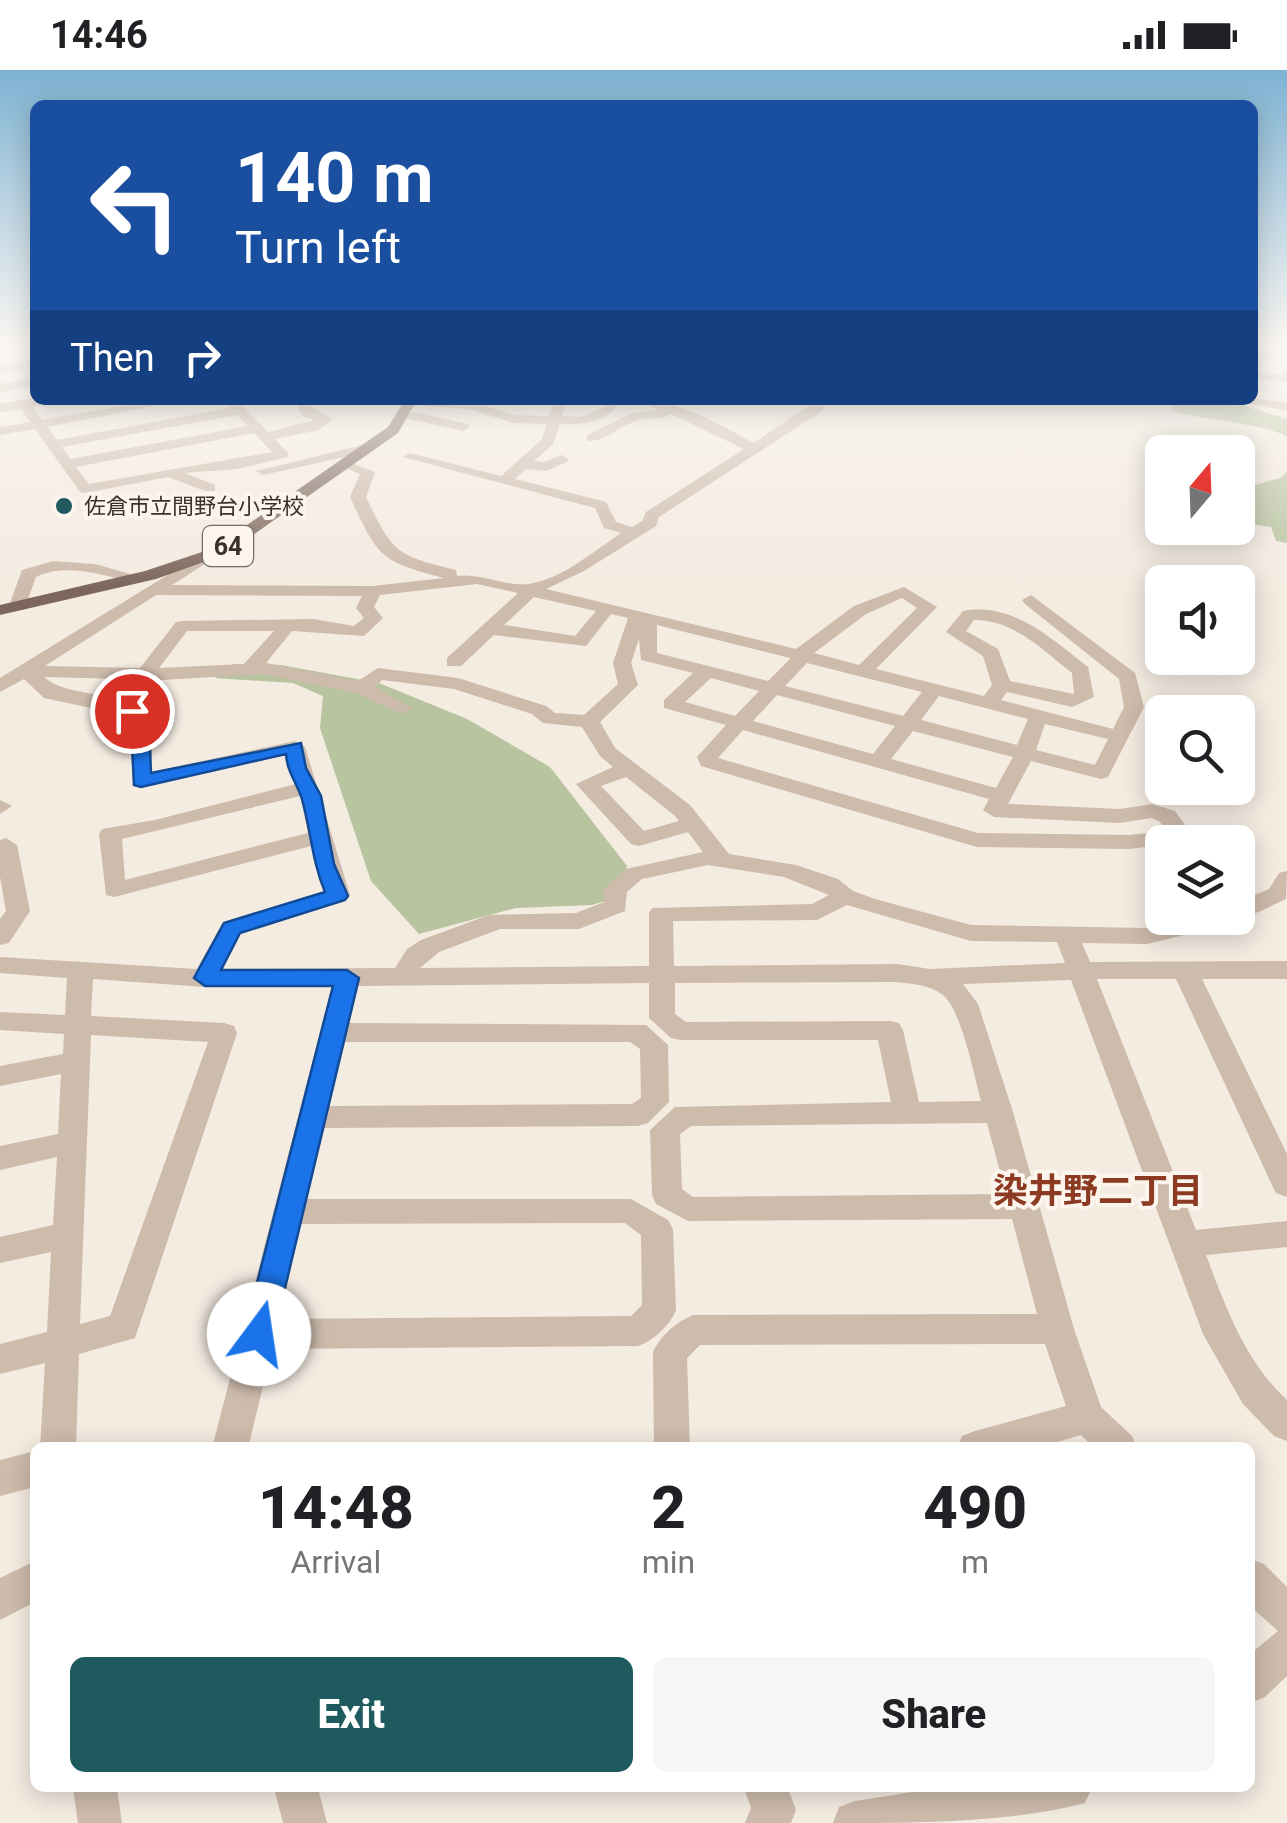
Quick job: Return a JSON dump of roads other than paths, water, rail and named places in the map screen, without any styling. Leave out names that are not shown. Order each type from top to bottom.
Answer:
[{"type":"main road","name":"64","points":[[9,608],[205,557],[235,542],[397,424]]},
{"type":"street","points":[[0,431],[40,424],[85,489],[201,466],[262,471],[286,468],[348,449],[367,448]]},
{"type":"street","points":[[54,444],[148,424]]},
{"type":"street","points":[[228,466],[282,454],[255,424]]},
{"type":"street","points":[[69,464],[317,424]]},
{"type":"street","points":[[452,424],[463,427]]},
{"type":"street","points":[[504,480],[548,441],[554,424]]},
{"type":"street","points":[[592,438],[622,424]]},
{"type":"street","points":[[708,424],[751,447]]},
{"type":"street","points":[[454,662],[493,629],[528,590],[566,578],[650,523],[650,518],[751,447],[793,424]]},
{"type":"street","points":[[410,456],[650,518]]},
{"type":"street","points":[[523,464],[546,467],[562,459]]},
{"type":"street","points":[[344,464],[368,472],[358,497],[381,546],[410,564],[643,616],[1118,736]]},
{"type":"street","points":[[171,472],[210,488]]},
{"type":"street","points":[[601,505],[610,525],[634,532]]},
{"type":"street","points":[[0,686],[205,557]]},
{"type":"street","points":[[9,608],[28,574],[38,568],[58,564],[136,578]]},
{"type":"street","points":[[156,590],[373,591],[477,579]]},
{"type":"street","points":[[224,626],[249,590]]},
{"type":"street","points":[[144,674],[182,626],[314,624],[358,632],[374,618],[365,608],[373,591]]},
{"type":"street","points":[[706,672],[671,704],[738,723],[878,762],[1001,797],[1098,813],[1160,813],[1180,833],[1179,837],[1129,842],[976,840],[708,762],[707,757],[738,723],[769,689],[857,609],[904,592],[928,607],[862,673]]},
{"type":"street","points":[[643,616],[648,656],[906,726],[1100,773],[1134,707],[1128,677],[1031,600]]},
{"type":"street","points":[[493,629],[580,642],[607,608]]},
{"type":"street","points":[[969,615],[1008,616],[1081,671],[1084,698],[1072,701],[1002,684],[992,652],[955,632],[969,615]]},
{"type":"street","points":[[362,688],[378,674],[458,684],[504,702],[539,710],[550,719],[589,721],[628,685],[622,663],[643,616]]},
{"type":"street","points":[[251,667],[274,646],[286,626]]},
{"type":"street","points":[[26,671],[144,674],[251,667],[362,688],[402,708]]},
{"type":"street","points":[[26,671],[51,694],[132,711],[140,725],[141,781],[295,746],[296,768],[307,788],[324,864],[338,896],[232,928],[205,978]]},
{"type":"street","points":[[988,704],[1002,684]]},
{"type":"street","points":[[878,762],[933,691]]},
{"type":"street","points":[[976,840],[1025,754],[1038,717]]},
{"type":"street","points":[[589,721],[607,752],[694,824],[720,859]]},
{"type":"street","points":[[629,768],[587,784],[639,839],[694,824]]},
{"type":"street","points":[[307,788],[155,827],[110,834],[114,890],[318,837]]},
{"type":"street","points":[[0,937],[18,911],[2,850]]},
{"type":"street","points":[[400,978],[416,955],[430,946],[498,922],[579,921],[616,906],[616,890],[634,874],[674,862],[720,859],[788,870],[830,884],[845,896],[971,933],[1152,935]]},
{"type":"street","points":[[1255,904],[1278,894],[1287,878]]},
{"type":"street","points":[[845,896],[816,912],[661,913],[662,1018],[680,1031],[890,1030],[908,1112]]},
{"type":"street","points":[[1066,933],[1184,1244],[1238,1369],[1255,1394],[1287,1424]]},
{"type":"street","points":[[0,966],[205,978],[897,973],[927,977],[1080,971],[1287,970]]},
{"type":"street","points":[[1185,971],[1287,1185]]},
{"type":"street","points":[[58,1442],[80,972]]},
{"type":"street","points":[[927,977],[950,988],[965,1004],[1058,1329],[1088,1418],[1113,1442]]},
{"type":"street","points":[[232,1442],[347,978]]},
{"type":"street","points":[[0,1022],[224,1034],[123,1328],[0,1360]]},
{"type":"street","points":[[312,1117],[638,1115],[655,1102],[654,1045],[636,1032],[334,1033]]},
{"type":"street","points":[[0,1076],[76,1061]]},
{"type":"street","points":[[999,1112],[685,1115],[665,1130],[667,1195],[688,1210],[1025,1206]]},
{"type":"street","points":[[0,1158],[71,1143]]},
{"type":"street","points":[[259,1334],[638,1330],[659,1311],[657,1229],[630,1211],[289,1212]]},
{"type":"street","points":[[1184,1244],[1287,1234]]},
{"type":"street","points":[[0,1250],[68,1235]]},
{"type":"street","points":[[672,1442],[670,1352],[693,1330],[1058,1329]]},
{"type":"street","points":[[998,1442],[1088,1418]]},
{"type":"street","points":[[0,1478],[30,1470]]},
{"type":"street","points":[[0,1600],[30,1583]]},
{"type":"street","points":[[1255,1583],[1287,1615]]},
{"type":"street","points":[[1255,1677],[1287,1648]]},
{"type":"street","points":[[95,1792],[100,1823]]},
{"type":"street","points":[[297,1792],[306,1823]]},
{"type":"street","points":[[767,1792],[774,1810],[767,1823]]},
{"type":"street","points":[[855,1823],[1045,1792]]},
{"type":"place","name":"佐倉市立間野台小学校","points":[[64,506]]},
{"type":"district","name":"染井野二丁目","points":[[1098,1191]]}]
